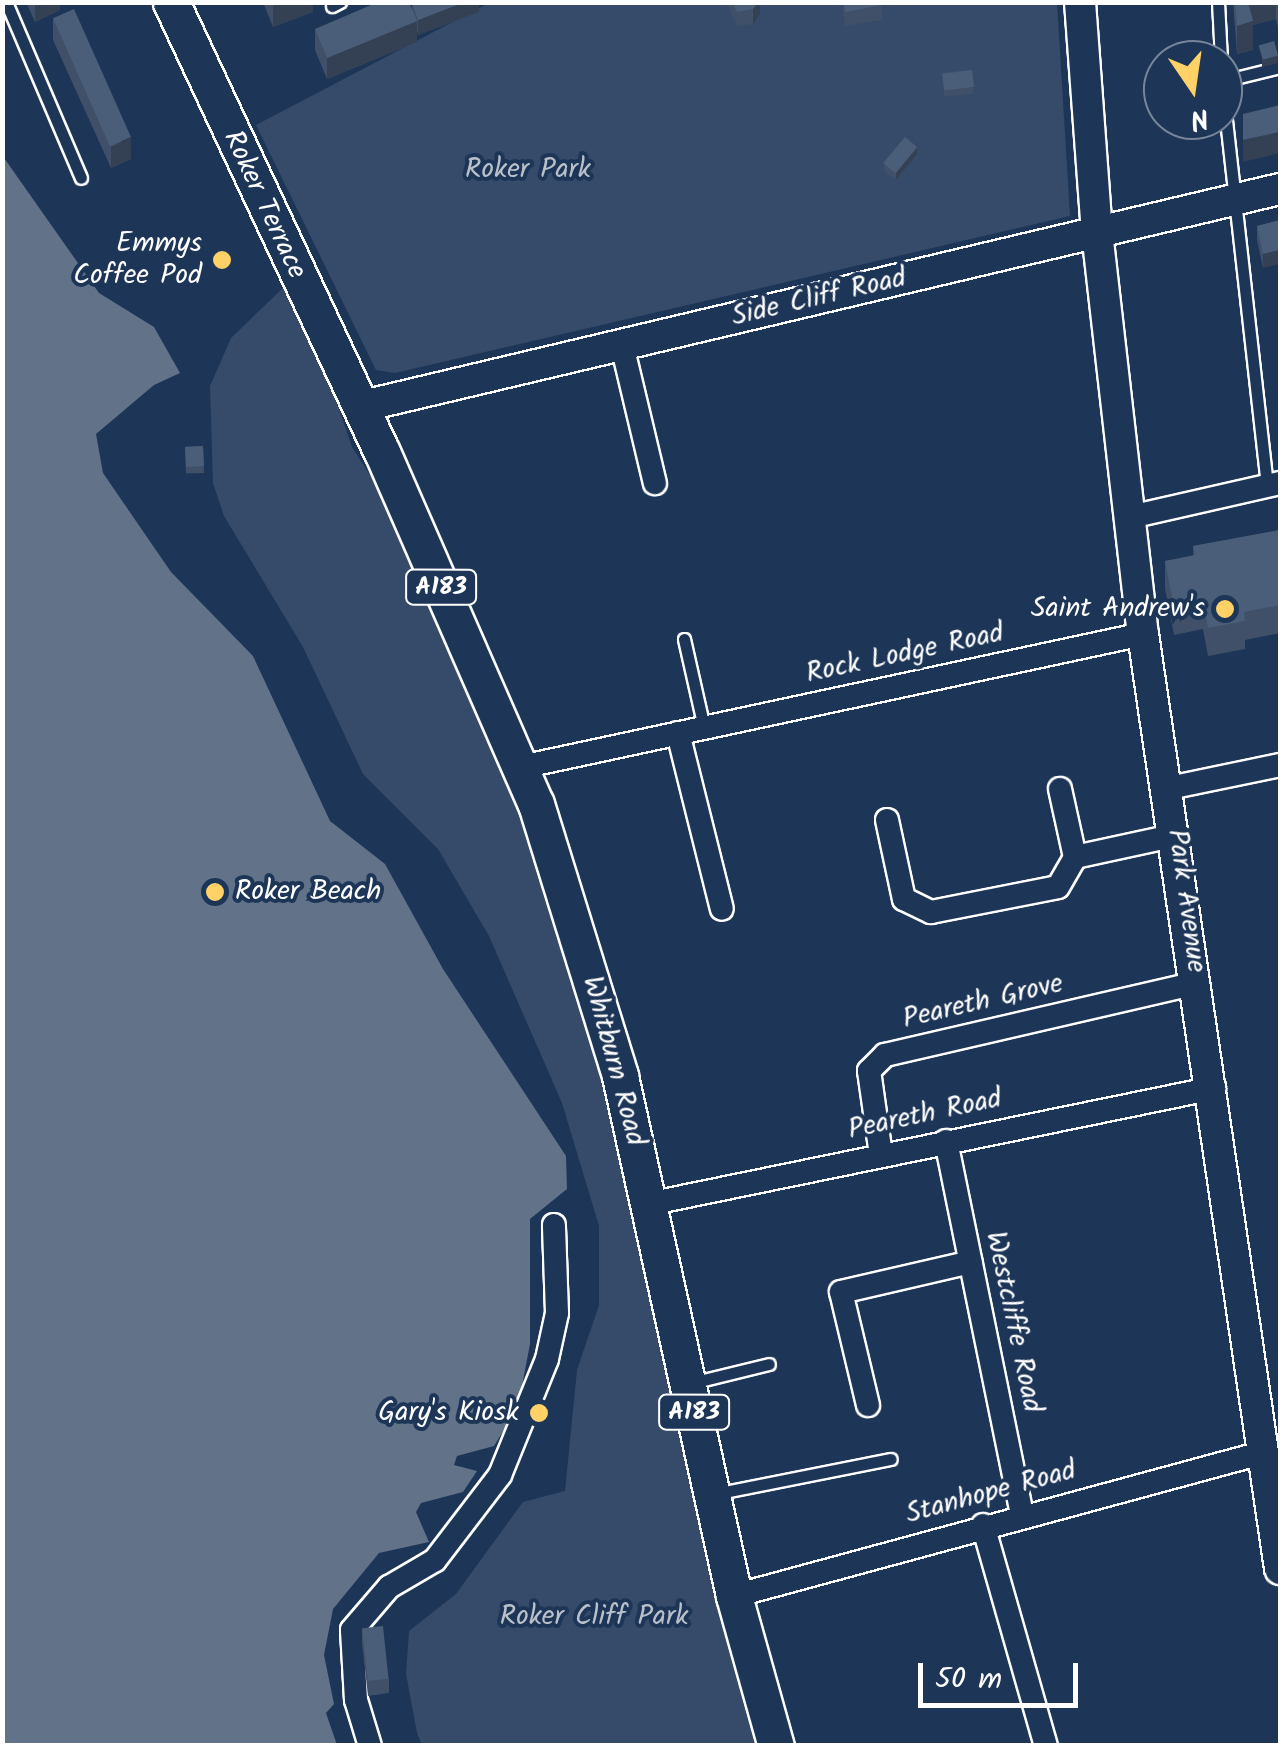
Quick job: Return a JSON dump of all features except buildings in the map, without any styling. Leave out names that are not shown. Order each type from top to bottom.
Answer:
[{"type":"main road","name":"Roker Terrace","points":[[170,2],[358,408]]},
{"type":"main road","name":"Whitburn Road","points":[[358,408],[521,768],[564,884],[615,1059],[734,1596],[776,1746]]},
{"type":"street","name":"Park Avenue","points":[[1080,2],[1096,232],[1144,634],[1269,1434],[1280,1569]]},
{"type":"street","name":"Side Cliff Road","points":[[358,408],[1280,189]]},
{"type":"street","points":[[622,345],[655,484]]},
{"type":"street","points":[[1130,517],[1274,484]]},
{"type":"street","name":"Rock Lodge Road","points":[[521,768],[1144,634]]},
{"type":"street","points":[[678,733],[722,909]]},
{"type":"street","points":[[1169,788],[1280,765]]},
{"type":"street","points":[[886,820],[904,900],[931,912],[1058,888],[1075,858],[1060,789]]},
{"type":"street","points":[[1075,858],[1177,834]]},
{"type":"street","name":"Peareth Grove","points":[[880,1155],[869,1071],[885,1055],[1198,983]]},
{"type":"street","name":"Peareth Road","points":[[648,1204],[1214,1088]]},
{"type":"street","name":"Westcliffe Road","points":[[946,1141],[1022,1515]]},
{"type":"street","points":[[370,1746],[356,1700],[352,1630],[389,1587],[434,1560],[500,1475],[547,1360],[557,1313],[554,1225]]},
{"type":"street","points":[[868,1405],[841,1292],[971,1262]]},
{"type":"street","name":"Stanhope Road","points":[[734,1596],[1022,1515],[1269,1434]]},
{"type":"street","points":[[983,1525],[1046,1746]]},
{"type":"lane","points":[[6,2],[81,178]]},
{"type":"lane","points":[[1218,2],[1220,40]]},
{"type":"lane","points":[[1243,76],[1280,67]]},
{"type":"lane","points":[[1226,140],[1230,200],[1274,484]]},
{"type":"lane","points":[[684,639],[704,728]]},
{"type":"lane","points":[[688,1384],[769,1364]]},
{"type":"lane","points":[[712,1494],[891,1458]]},
{"type":"green space","name":"Roker Park","points":[[489,3],[1057,3],[1070,216],[395,373],[376,370],[256,125]]},
{"type":"green space","name":"Roker Cliff Park","points":[[285,286],[314,336],[352,447],[386,500],[505,772],[561,934],[626,1172],[756,1745],[422,1745],[417,1733],[406,1674],[409,1631],[456,1594],[523,1502],[565,1491],[577,1370],[599,1305],[599,1226],[562,1103],[489,936],[438,849],[363,774],[303,647],[224,516],[213,483],[210,386],[231,338]]},
{"type":"shaded area","name":"Roker Beach","points":[[2,155],[99,293],[154,327],[180,373],[154,385],[96,434],[103,473],[171,572],[253,656],[330,821],[385,864],[443,969],[566,1156],[567,1189],[530,1219],[530,1344],[518,1407],[494,1446],[457,1456],[454,1465],[477,1471],[463,1492],[421,1503],[416,1512],[429,1542],[379,1553],[333,1609],[324,1655],[334,1704],[326,1713],[337,1745],[3,1745]]},
{"type":"place","name":"Emmys Coffee Pod","points":[[222,260]]},
{"type":"place","name":"Saint Andrew's","points":[[1225,609]]},
{"type":"place","name":"Roker Beach","points":[[215,892]]},
{"type":"place","name":"Gary's Kiosk","points":[[539,1413]]}]
